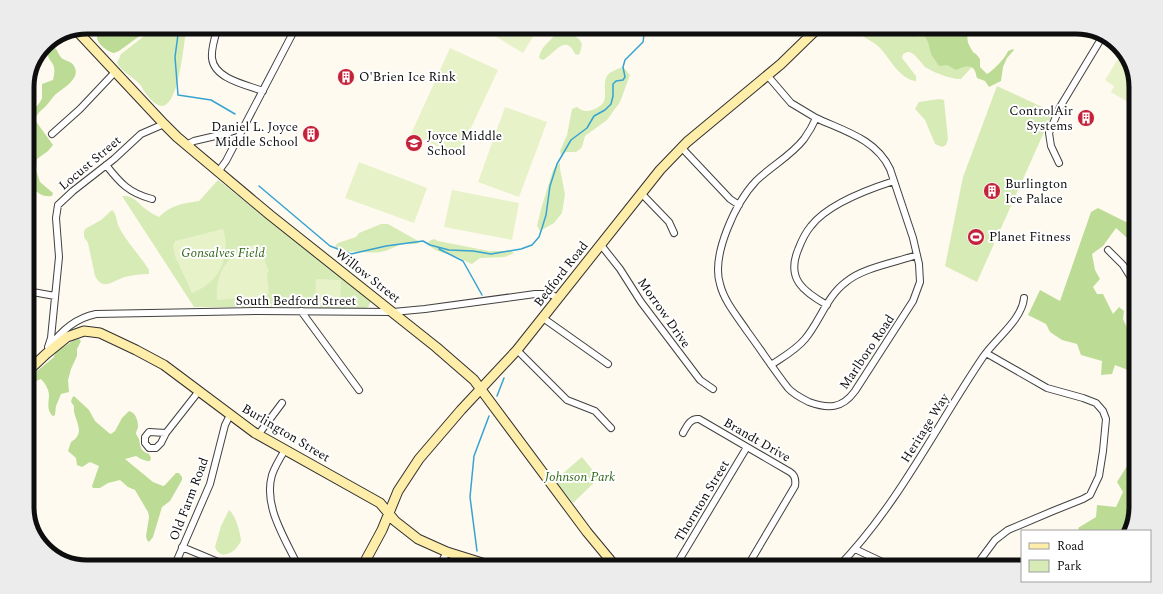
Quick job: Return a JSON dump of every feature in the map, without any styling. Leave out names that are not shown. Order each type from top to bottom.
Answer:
[{"type":"street","name":"Willow Street","points":[[80,34],[164,124],[186,145],[270,215],[450,358],[474,380],[575,516],[610,560]]},
{"type":"street","points":[[217,34],[212,56],[217,70],[227,78],[263,91]]},
{"type":"street","points":[[218,172],[226,161],[292,34]]},
{"type":"street","name":"Bedford Road","points":[[366,560],[382,530],[398,491],[436,437],[517,350],[667,161],[681,147],[789,56],[812,34]]},
{"type":"street","points":[[1059,163],[1051,146],[1049,133],[1054,118],[1101,39]]},
{"type":"street","points":[[52,134],[80,109],[115,72]]},
{"type":"street","name":"Marlboro Road","points":[[767,75],[791,103],[816,118],[862,139],[877,150],[888,164],[917,255],[920,278],[915,297],[852,397],[838,405],[829,407],[817,405],[801,398],[788,388],[727,300],[719,280],[719,263],[724,238],[739,205],[756,182],[800,144],[809,133],[816,118]]},
{"type":"street","name":"Locust Street","points":[[46,354],[51,338],[59,254],[56,218],[57,209],[64,199],[141,134],[164,124]]},
{"type":"street","points":[[186,145],[194,141],[243,128]]},
{"type":"street","points":[[681,147],[730,199],[739,205]]},
{"type":"street","points":[[106,165],[125,186],[139,195],[152,199]]},
{"type":"street","points":[[827,305],[807,292],[799,284],[796,278],[794,260],[805,234],[814,221],[830,210],[861,193],[894,181]]},
{"type":"street","points":[[641,193],[669,222],[674,233]]},
{"type":"street","name":"Morrow Drive","points":[[601,245],[620,269],[639,299],[700,380],[713,389]]},
{"type":"street","points":[[1108,250],[1123,265],[1129,275]]},
{"type":"street","points":[[771,365],[802,342],[838,289],[853,276],[917,255]]},
{"type":"street","points":[[34,292],[55,296]]},
{"type":"street","name":"South Bedford Street","points":[[46,354],[61,334],[82,318],[96,314],[301,311],[393,312],[535,294],[548,294],[559,298]]},
{"type":"street","name":"Heritage Way","points":[[845,560],[890,505],[986,353],[1017,316],[1024,302],[1024,298]]},
{"type":"street","points":[[301,311],[359,390]]},
{"type":"street","points":[[543,318],[608,364]]},
{"type":"street","name":"Burlington Street","points":[[34,365],[64,339],[84,331],[96,331],[155,360],[178,374],[258,435],[380,503],[396,522],[416,537],[447,552],[473,560]]},
{"type":"street","points":[[517,350],[567,400],[595,412],[611,428]]},
{"type":"street","points":[[980,560],[995,540],[1008,530],[1053,510],[1083,500],[1090,495],[1099,476],[1106,419],[1103,411],[1096,403],[1047,388],[986,353]]},
{"type":"street","points":[[166,433],[199,391]]},
{"type":"street","points":[[258,435],[282,403]]},
{"type":"street","name":"Old Farm Road","points":[[177,560],[210,482],[225,425],[230,415]]},
{"type":"street","name":"Brandt Drive","points":[[683,432],[690,421],[700,419],[790,472],[794,476],[796,480],[794,487],[751,560]]},
{"type":"street","name":"Thornton Street","points":[[679,560],[747,447]]},
{"type":"street","points":[[284,450],[272,475],[270,498],[273,512],[295,560]]},
{"type":"street","points":[[182,547],[213,560]]},
{"type":"street","points":[[855,549],[878,560]]},
{"type":"street","points":[[443,560],[447,552]]},
{"type":"green space","points":[[98,34],[142,34],[114,53],[103,47],[97,40]]},
{"type":"green space","points":[[147,34],[186,34],[176,87],[170,100],[163,106],[153,102],[138,83],[122,70],[117,63],[121,54]]},
{"type":"green space","points":[[496,34],[535,34],[523,53],[495,36]]},
{"type":"green space","points":[[573,34],[579,39],[582,44],[580,53],[578,55],[575,54],[571,48],[564,45],[543,60],[539,58],[543,48],[555,35]]},
{"type":"green space","points":[[860,34],[938,34],[974,64],[961,79],[957,79],[928,69],[914,54],[907,52],[903,54],[902,58],[916,76],[916,81],[900,72],[877,45]]},
{"type":"green space","points":[[906,34],[919,34],[912,37]]},
{"type":"green space","points":[[919,34],[968,34],[967,39],[969,46],[980,59],[980,67],[987,74],[999,64],[1008,51],[1014,50],[1007,58],[1003,67],[1001,81],[989,87],[985,81],[977,78],[975,71],[971,67],[956,70],[947,65],[939,66],[931,54],[928,42],[924,35]]},
{"type":"green space","points":[[52,47],[54,47],[63,59],[73,64],[76,72],[69,84],[54,96],[38,114],[35,120],[53,145],[48,151],[37,159],[36,170],[40,182],[53,193],[52,196],[45,196],[34,189],[34,109],[42,98],[42,84],[53,80],[54,65],[47,52]]},
{"type":"green space","points":[[450,48],[498,70],[458,156],[411,134]]},
{"type":"green space","points":[[1118,59],[1123,62],[1129,83],[1129,103],[1111,92],[1114,86],[1105,80]]},
{"type":"green space","points":[[623,67],[630,75],[620,102],[607,120],[585,136],[582,147],[579,150],[576,152],[566,152],[561,155],[560,151],[567,135],[572,109],[577,107],[588,111],[603,104],[605,100],[605,81],[608,74]]},
{"type":"green space","points":[[997,86],[1053,112],[977,282],[945,266],[963,177]]},
{"type":"green space","points":[[939,99],[944,100],[948,139],[946,145],[942,147],[935,144],[925,120],[915,109],[919,102]]},
{"type":"green space","points":[[505,107],[547,122],[519,197],[478,182]]},
{"type":"green space","points":[[359,162],[427,188],[414,223],[345,198]]},
{"type":"green space","points":[[560,163],[565,194],[562,213],[554,223],[540,231],[537,226],[541,209],[553,170]]},
{"type":"green space","name":"Gonsalves Field","points":[[218,180],[371,301],[368,307],[363,310],[294,307],[194,307],[122,196],[133,198],[147,210],[159,217],[173,207],[199,201]]},
{"type":"green space","points":[[452,190],[519,203],[512,240],[444,227]]},
{"type":"green space","points":[[1098,208],[1129,224],[1129,240],[1116,228],[1103,246],[1092,254],[1095,270],[1100,279],[1093,287],[1097,294],[1103,294],[1113,314],[1119,307],[1124,311],[1123,319],[1127,328],[1129,328],[1129,370],[1115,365],[1112,374],[1101,375],[1102,361],[1081,355],[1077,344],[1062,340],[1050,332],[1046,324],[1028,315],[1040,290],[1060,301],[1091,212]]},
{"type":"green space","points":[[112,210],[122,233],[149,270],[149,274],[128,276],[109,284],[105,284],[98,281],[95,276],[88,243],[84,237],[84,232],[85,229],[101,220]]},
{"type":"green space","points":[[381,224],[388,224],[420,242],[415,244],[402,244],[384,251],[376,252],[342,252],[335,246],[338,243],[356,237],[359,233]]},
{"type":"green space","points":[[223,229],[226,249],[221,267],[210,283],[192,293],[175,256],[173,246],[175,241]]},
{"type":"green space","points":[[434,239],[489,251],[511,251],[514,253],[505,257],[480,258],[472,264],[456,256],[435,250],[428,244],[429,241]]},
{"type":"green space","points":[[259,244],[269,272],[267,273],[269,293],[266,296],[217,300],[218,280],[226,263],[240,251]]},
{"type":"green space","points":[[316,279],[341,280],[340,304],[315,303]]},
{"type":"green space","points":[[79,339],[81,341],[77,349],[77,356],[68,380],[69,392],[61,394],[56,406],[55,415],[53,416],[49,411],[48,390],[41,379],[36,381],[34,380],[34,373],[53,358],[56,352],[74,340]]},
{"type":"green space","points":[[74,396],[89,410],[95,421],[111,434],[115,431],[122,418],[129,411],[133,413],[138,422],[136,434],[139,439],[140,446],[144,452],[149,454],[151,458],[150,461],[136,456],[125,459],[153,482],[163,486],[176,473],[179,473],[182,477],[182,480],[170,501],[162,507],[153,537],[149,542],[146,536],[149,517],[148,512],[135,490],[128,487],[120,480],[108,483],[100,488],[93,488],[92,486],[99,466],[90,462],[82,467],[77,465],[76,458],[68,451],[71,442],[76,438],[79,430],[74,406],[71,402]]},
{"type":"green space","name":"Johnson Park","points":[[582,457],[599,478],[573,503],[555,480]]},
{"type":"green space","points":[[1129,463],[1129,514],[1124,530],[1079,530],[1078,528],[1096,517],[1097,505],[1116,507],[1123,492],[1117,482]]},
{"type":"green space","points":[[229,510],[236,520],[241,541],[236,549],[225,555],[218,552],[215,547],[221,526]]},
{"type":"waterway","points":[[178,34],[175,57],[178,95],[211,100],[235,114]]},
{"type":"waterway","points":[[430,245],[449,250],[473,251],[491,254],[521,249],[532,245],[539,237],[542,228],[546,215],[550,186],[557,164],[571,140],[587,128],[594,116],[605,110],[611,104],[613,84],[616,81],[623,80],[625,77],[623,67],[625,60],[643,42],[644,34]]},
{"type":"waterway","points":[[259,186],[330,246],[351,254],[386,246],[423,241],[430,245]]},
{"type":"waterway","points":[[439,249],[463,261],[482,295]]},
{"type":"waterway","points":[[497,396],[504,378]]},
{"type":"waterway","points":[[477,551],[470,497],[474,456],[489,416]]},
{"type":"place","name":"O'Brien Ice Rink","points":[[346,77]]},
{"type":"place","name":"ControlAir Systems","points":[[1086,118]]},
{"type":"place","name":"Daniel L. Joyce Middle School","points":[[311,134]]},
{"type":"place","name":"Joyce Middle School","points":[[414,143]]},
{"type":"place","name":"Burlington Ice Palace","points":[[992,191]]},
{"type":"place","name":"Planet Fitness","points":[[976,237]]}]
